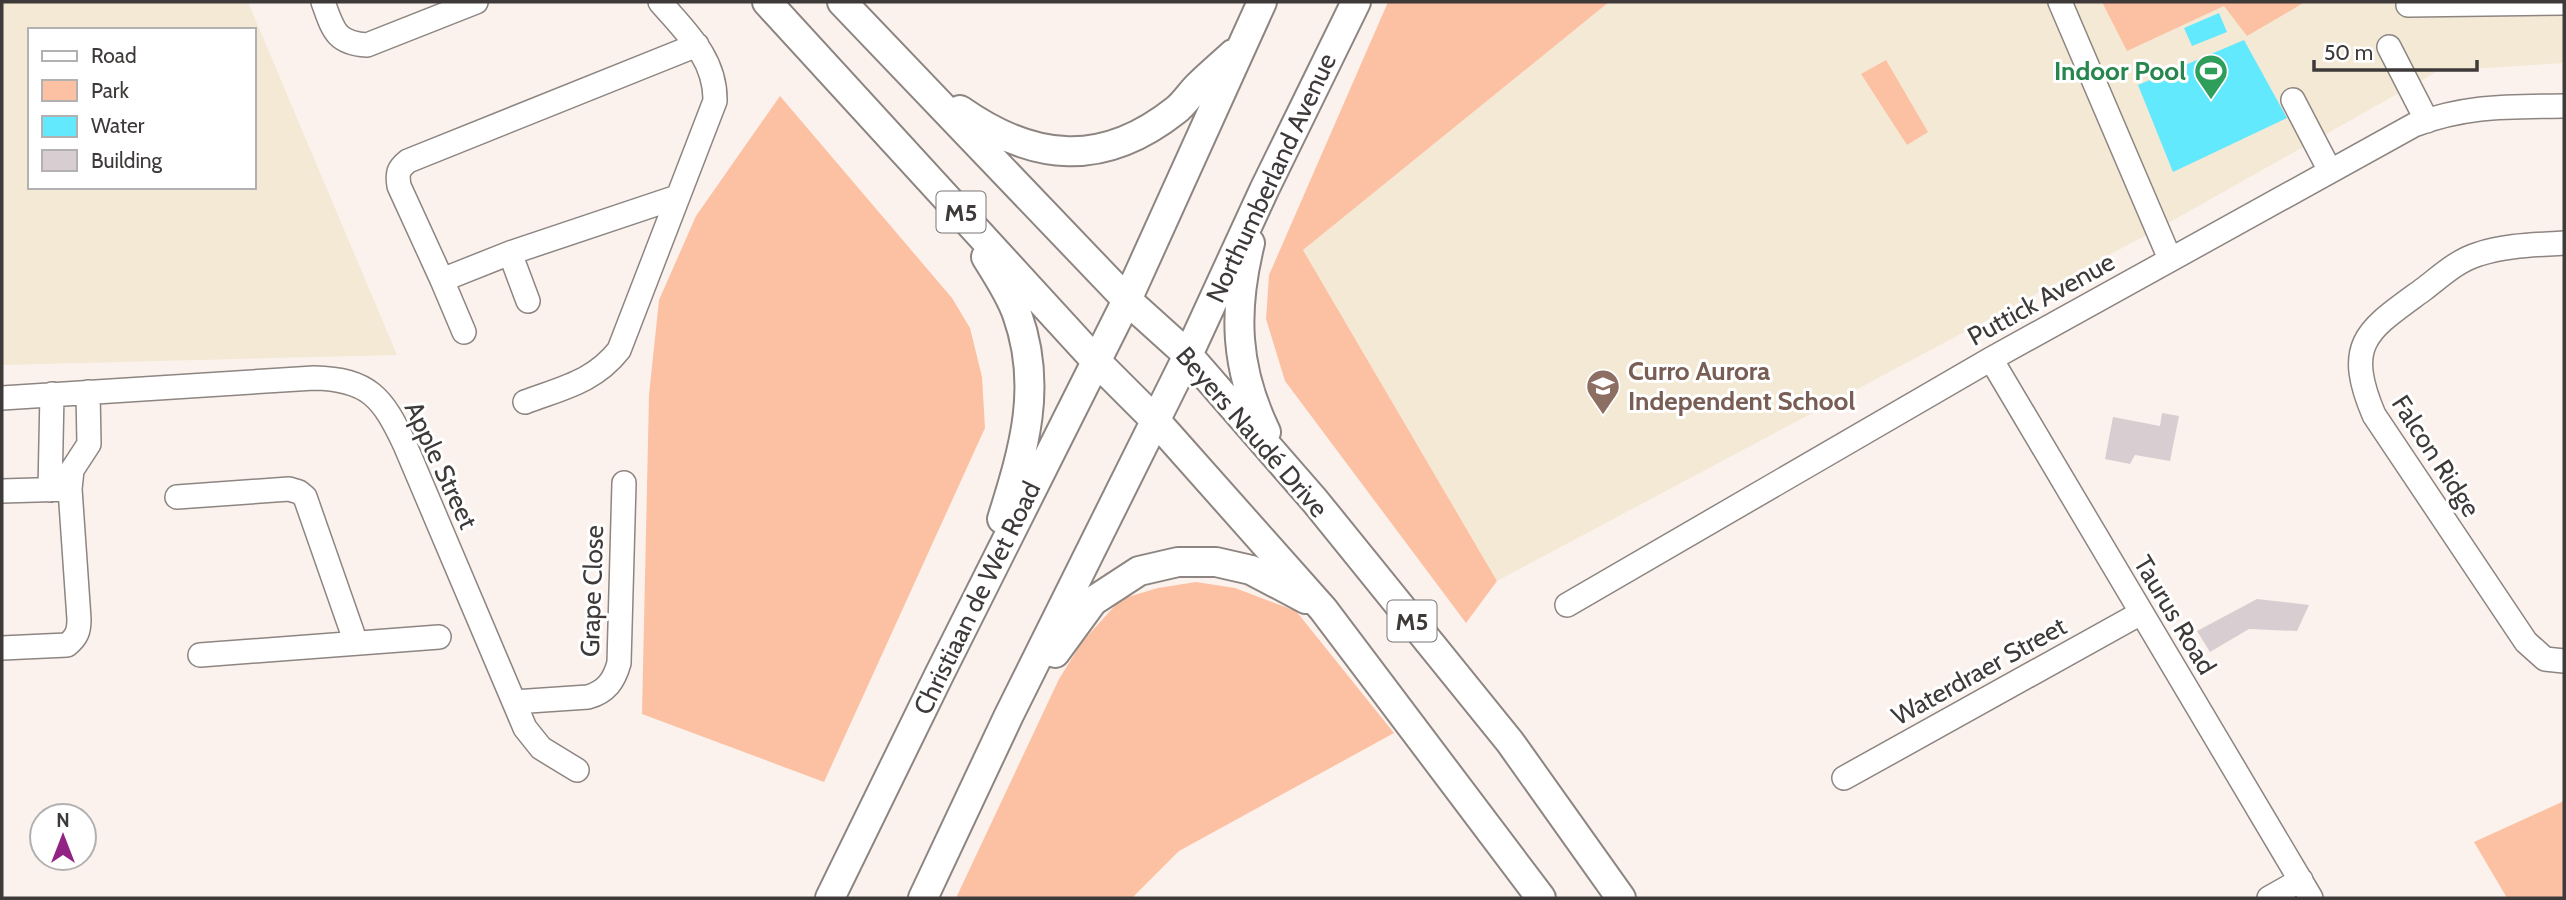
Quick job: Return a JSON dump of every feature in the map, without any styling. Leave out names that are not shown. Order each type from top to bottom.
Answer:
[{"type":"main road","name":"M5","points":[[767,2],[1095,360],[1156,421],[1323,609],[1541,898]]},
{"type":"main road","name":"Beyers Naudé Drive","points":[[842,2],[1127,300],[1188,355],[1280,461],[1510,742],[1621,898]]},
{"type":"main road","points":[[1127,300],[1262,2]]},
{"type":"main road","name":"Northumberland Avenue","points":[[1188,355],[1264,190],[1356,2]]},
{"type":"main road","points":[[920,82],[983,126],[1005,135],[1038,148],[1067,152],[1094,151],[1116,145],[1143,132],[1178,109],[1196,88],[1241,46]]},
{"type":"main road","points":[[1264,190],[1248,252],[1239,343],[1243,373],[1254,407],[1280,461]]},
{"type":"main road","points":[[955,206],[1017,313],[1028,359],[1031,398],[1024,449],[977,601]]},
{"type":"main road","name":"Christiaan de Wet Road","points":[[830,898],[1127,300]]},
{"type":"main road","points":[[923,898],[1009,715],[1188,355]]},
{"type":"main road","points":[[1009,715],[1093,601],[1139,571],[1178,562],[1216,562],[1251,570],[1323,609]]},
{"type":"street","points":[[323,2],[333,29],[340,38],[351,44],[367,45],[476,2]]},
{"type":"street","points":[[525,402],[591,377],[606,366],[619,350],[715,101],[715,85],[711,71],[697,45],[660,2]]},
{"type":"street","points":[[2060,2],[2170,259]]},
{"type":"street","points":[[2408,5],[2564,3]]},
{"type":"street","points":[[464,332],[398,186],[397,174],[400,167],[408,161],[697,45]]},
{"type":"street","points":[[2389,47],[2427,121]]},
{"type":"street","points":[[2293,100],[2330,171]]},
{"type":"street","name":"Puttick Avenue","points":[[1567,606],[1991,359],[2330,171],[2427,121],[2472,109],[2564,106]]},
{"type":"street","points":[[442,280],[510,253],[677,197]]},
{"type":"street","name":"Falcon Ridge","points":[[2564,243],[2503,248],[2478,254],[2459,263],[2385,318],[2366,337],[2361,355],[2365,394],[2381,427],[2526,642],[2545,659],[2564,661]]},
{"type":"street","points":[[510,253],[528,301]]},
{"type":"street","name":"Taurus Road","points":[[1991,359],[2306,889]]},
{"type":"street","name":"Apple Street","points":[[2,398],[314,378],[338,378],[372,393],[386,408],[405,445],[530,737],[553,757],[578,770]]},
{"type":"street","points":[[60,490],[89,444],[88,392]]},
{"type":"street","points":[[2,648],[67,645],[75,639],[79,631],[60,490],[52,394]]},
{"type":"street","name":"Grape Close","points":[[514,702],[587,697],[598,694],[615,678],[620,663],[624,483]]},
{"type":"street","points":[[177,497],[289,489],[299,492],[305,497],[356,643]]},
{"type":"street","points":[[2,491],[60,490]]},
{"type":"street","name":"Waterdraer Street","points":[[1844,778],[2141,613]]},
{"type":"street","points":[[200,655],[439,637]]},
{"type":"street","points":[[2269,898],[2306,889]]},
{"type":"shaded area","points":[[2,2],[248,2],[397,355],[2,365]]},
{"type":"shaded area","name":"Curro Aurora Independent School","points":[[1609,2],[2564,2],[2564,63],[2438,71],[2154,231],[1497,581],[1303,250]]},
{"type":"green space","points":[[1388,2],[1609,2],[1303,250],[1497,581],[1466,623],[1285,381],[1266,319],[1269,275]]},
{"type":"green space","points":[[2102,2],[2305,2],[2247,36],[2224,6],[2127,51]]},
{"type":"green space","points":[[1886,60],[1928,132],[1907,145],[1861,74]]},
{"type":"green space","points":[[780,96],[952,298],[970,328],[982,377],[985,428],[824,782],[642,714],[649,395],[659,300],[696,216]]},
{"type":"green space","points":[[1196,582],[1235,588],[1296,611],[1394,733],[1179,851],[1132,898],[956,898],[1059,679],[1082,642],[1121,599],[1158,588]]},
{"type":"green space","points":[[2564,801],[2564,898],[2507,898],[2474,842]]},
{"type":"water","points":[[2219,13],[2227,32],[2192,46],[2184,28]]},
{"type":"water","name":"Indoor Pool","points":[[2244,40],[2287,118],[2173,172],[2138,85]]},
{"type":"building","points":[[2162,413],[2179,416],[2170,461],[2135,455],[2130,464],[2105,459],[2113,417],[2160,426]]},
{"type":"building","points":[[2257,599],[2309,605],[2297,631],[2249,629],[2210,652],[2197,631]]},
{"type":"place","name":"Indoor Pool","points":[[2211,101]]},
{"type":"place","name":"Curro Aurora Independent School","points":[[1603,416]]}]
